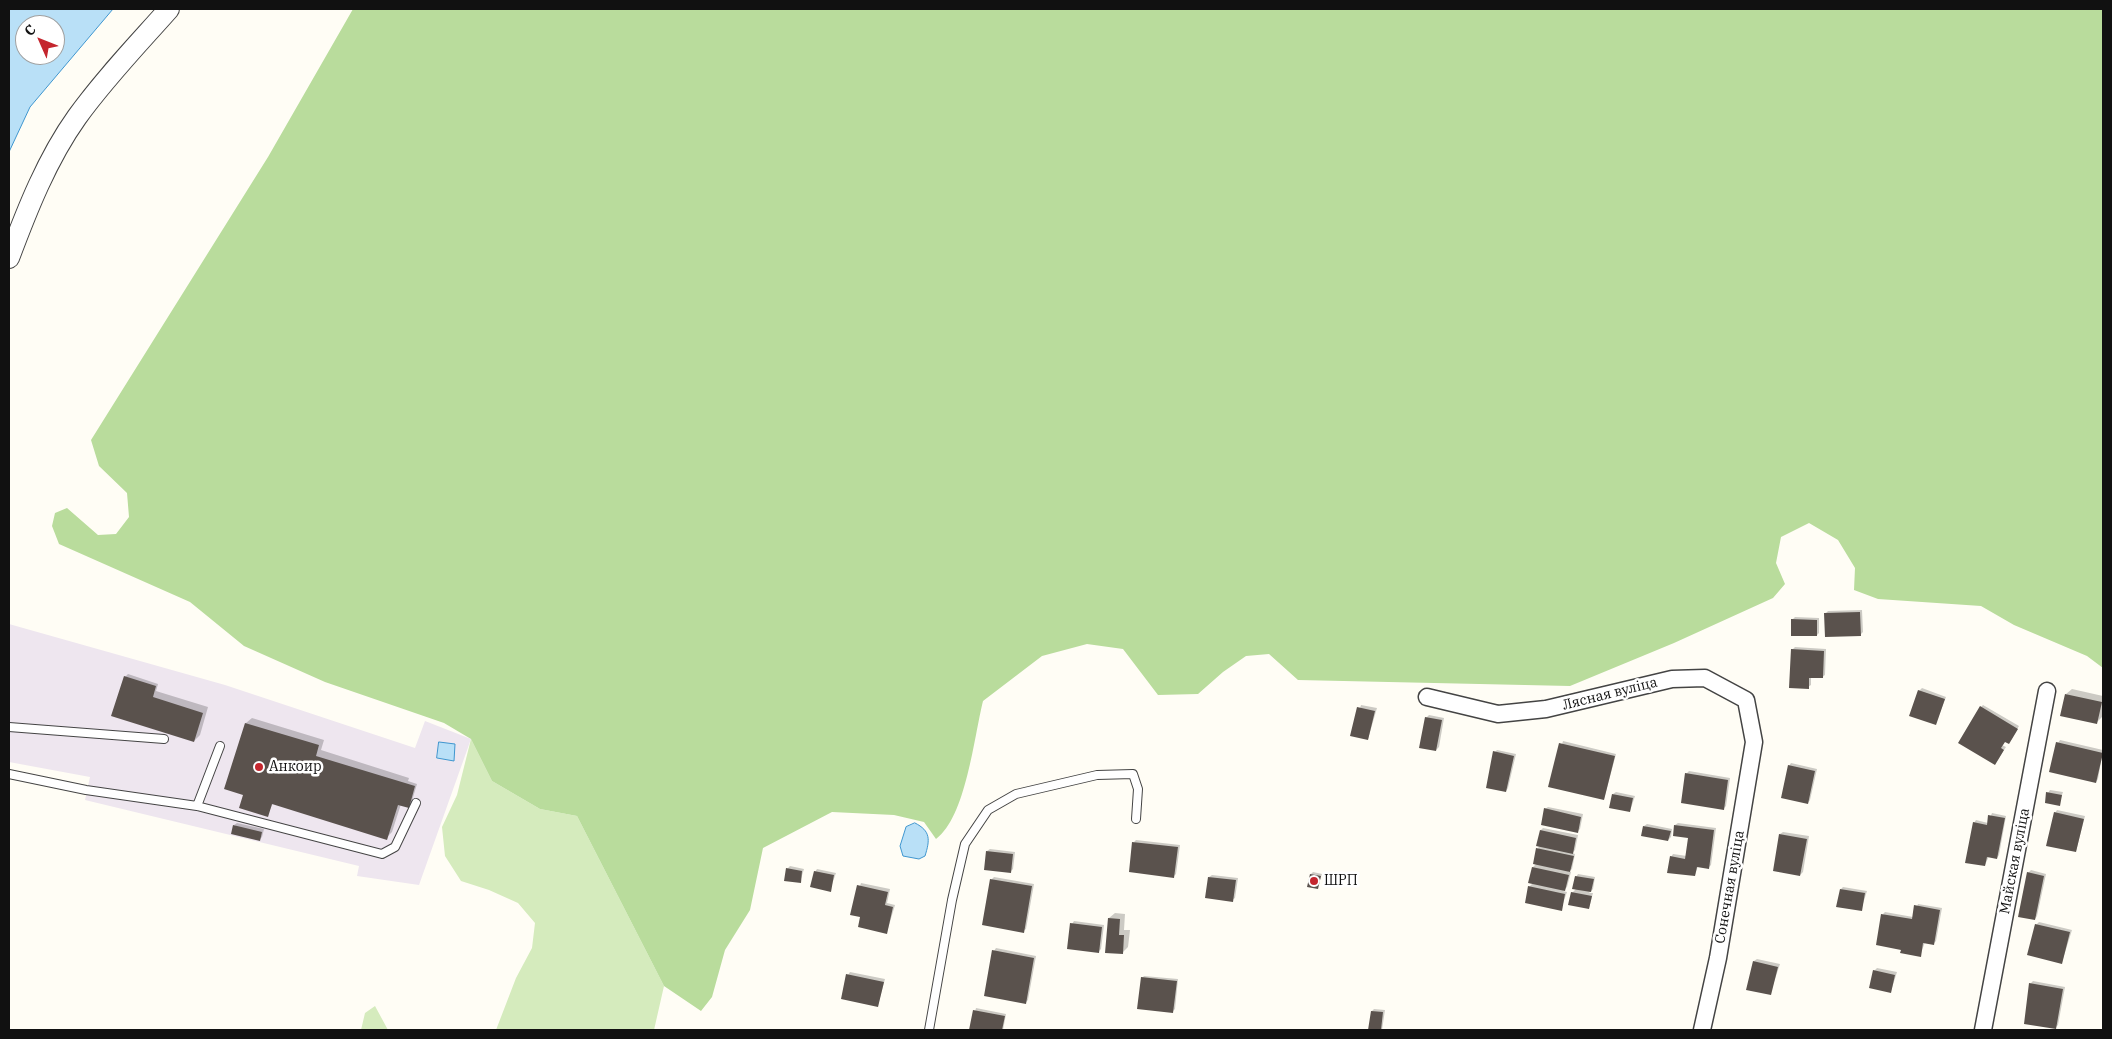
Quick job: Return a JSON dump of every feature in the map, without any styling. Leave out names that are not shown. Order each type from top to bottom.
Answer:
[{"type":"street","points":[[9,258],[45,174],[77,118],[118,65],[169,9]]},
{"type":"street","name":"Лясная вуліца","points":[[1428,697],[1498,714],[1546,709],[1672,679],[1705,678],[1746,700],[1754,742]]},
{"type":"street","name":"Майская вуліца","points":[[1983,1030],[2047,691]]},
{"type":"street","name":"Сонечная вуліца","points":[[1702,1030],[1718,958],[1754,742]]},
{"type":"lane","points":[[9,727],[164,739]]},
{"type":"lane","points":[[197,806],[220,746]]},
{"type":"lane","points":[[9,774],[86,790],[197,806],[382,854],[395,847],[416,803]]},
{"type":"lane","points":[[929,1030],[952,900],[965,844],[988,810],[1016,794],[1097,774],[1133,774],[1138,789],[1136,819]]},
{"type":"shaded area","points":[[9,624],[225,685],[415,748],[425,721],[471,739],[419,885],[357,876],[359,866],[85,800],[90,777],[9,762]]},
{"type":"green space","points":[[353,9],[2103,9],[2103,668],[2087,656],[2014,625],[1981,606],[1878,599],[1854,590],[1855,568],[1838,540],[1809,523],[1781,537],[1776,563],[1785,584],[1773,598],[1674,643],[1570,686],[1298,680],[1269,654],[1246,656],[1223,672],[1198,694],[1158,695],[1123,649],[1087,644],[1042,656],[983,701],[962,795],[955,813],[946,828],[936,839],[924,822],[894,815],[832,812],[763,848],[750,910],[725,950],[712,997],[701,1011],[664,986],[577,816],[540,809],[492,781],[471,739],[444,723],[325,682],[244,646],[190,602],[59,544],[52,526],[55,513],[67,508],[98,535],[116,534],[129,517],[127,493],[99,466],[91,440],[268,157]]},
{"type":"green space","points":[[471,739],[492,781],[540,809],[577,816],[664,986],[654,1030],[496,1030],[516,978],[532,948],[535,923],[518,903],[489,890],[461,881],[445,856],[442,827],[457,795]]},
{"type":"green space","points":[[375,1006],[388,1030],[361,1030],[365,1013]]},
{"type":"water","points":[[9,9],[113,9],[30,107],[9,152]]},
{"type":"water","points":[[439,742],[455,744],[454,761],[437,758]]},
{"type":"water","points":[[915,823],[924,829],[928,836],[925,856],[919,859],[903,856],[900,846],[906,827]]},
{"type":"building","points":[[1860,612],[1861,636],[1825,637],[1824,613]]},
{"type":"building","points":[[1791,619],[1817,620],[1817,636],[1791,636]]},
{"type":"building","points":[[1791,649],[1824,651],[1823,678],[1809,678],[1809,689],[1789,688]]},
{"type":"building","points":[[124,676],[156,686],[153,697],[203,713],[194,742],[111,716]]},
{"type":"building","points":[[1918,690],[1945,699],[1936,725],[1909,716]]},
{"type":"building","points":[[2065,694],[2102,702],[2097,724],[2060,716]]},
{"type":"building","points":[[1980,706],[2018,729],[2009,744],[2005,742],[2001,748],[2004,750],[1995,765],[1958,743]]},
{"type":"building","points":[[1357,707],[1375,711],[1368,740],[1350,736]]},
{"type":"building","points":[[1425,717],[1442,720],[1436,751],[1419,748]]},
{"type":"building","points":[[245,723],[319,745],[316,756],[415,786],[409,808],[398,805],[387,840],[272,804],[268,817],[239,808],[243,795],[224,789]]},
{"type":"building","points":[[2056,742],[2103,753],[2096,783],[2049,772]]},
{"type":"building","points":[[1559,743],[1615,756],[1604,800],[1548,787]]},
{"type":"building","points":[[1493,751],[1514,756],[1506,792],[1486,788]]},
{"type":"building","points":[[1788,765],[1815,771],[1808,804],[1781,798]]},
{"type":"building","points":[[1685,773],[1728,780],[1724,810],[1681,803]]},
{"type":"building","points":[[2046,792],[2062,795],[2060,806],[2045,803]]},
{"type":"building","points":[[1612,794],[1633,798],[1630,812],[1609,808]]},
{"type":"building","points":[[1544,808],[1581,817],[1578,833],[1541,825]]},
{"type":"building","points":[[2054,812],[2084,819],[2076,852],[2046,846]]},
{"type":"building","points":[[1988,815],[2005,818],[1997,859],[1987,857],[1985,866],[1965,863],[1973,822],[1987,825]]},
{"type":"building","points":[[233,825],[262,832],[260,841],[231,834]]},
{"type":"building","points":[[1674,825],[1714,830],[1709,869],[1697,867],[1695,876],[1667,873],[1670,856],[1685,859],[1688,838],[1673,836]]},
{"type":"building","points":[[1643,826],[1671,831],[1668,841],[1641,836]]},
{"type":"building","points":[[1540,830],[1576,838],[1573,854],[1536,846]]},
{"type":"building","points":[[1779,834],[1807,839],[1800,876],[1773,871]]},
{"type":"building","points":[[1132,842],[1178,847],[1174,878],[1129,872]]},
{"type":"building","points":[[1536,848],[1574,856],[1570,872],[1533,864]]},
{"type":"building","points":[[986,851],[1013,854],[1011,873],[984,870]]},
{"type":"building","points":[[1532,867],[1569,875],[1565,891],[1528,883]]},
{"type":"building","points":[[786,868],[802,871],[801,883],[784,881]]},
{"type":"building","points":[[814,871],[834,875],[831,892],[810,887]]},
{"type":"building","points":[[2027,872],[2044,876],[2035,920],[2018,917]]},
{"type":"building","name":"ШРП","points":[[1310,874],[1321,876],[1318,889],[1307,887]]},
{"type":"building","points":[[1575,876],[1594,879],[1591,892],[1572,889]]},
{"type":"building","points":[[1208,877],[1236,880],[1233,902],[1205,898]]},
{"type":"building","points":[[990,879],[1032,886],[1024,933],[982,925]]},
{"type":"building","points":[[857,885],[888,892],[885,905],[893,907],[887,934],[858,927],[860,917],[850,915]]},
{"type":"building","points":[[1528,886],[1565,894],[1562,911],[1525,903]]},
{"type":"building","points":[[1840,889],[1865,893],[1862,911],[1836,907]]},
{"type":"building","points":[[1571,892],[1592,896],[1589,909],[1568,905]]},
{"type":"building","points":[[1914,905],[1940,910],[1934,945],[1923,943],[1921,957],[1900,953],[1901,950],[1876,945],[1881,914],[1912,919]]},
{"type":"building","points":[[1108,918],[1120,919],[1119,935],[1124,935],[1123,954],[1105,953]]},
{"type":"building","points":[[1070,923],[1102,927],[1099,953],[1067,949]]},
{"type":"building","points":[[2035,924],[2070,932],[2062,964],[2027,955]]},
{"type":"building","points":[[992,950],[1034,958],[1026,1004],[984,996]]},
{"type":"building","points":[[1753,961],[1778,967],[1771,995],[1746,990]]},
{"type":"building","points":[[1873,970],[1895,975],[1891,993],[1869,988]]},
{"type":"building","points":[[846,974],[884,982],[878,1007],[841,999]]},
{"type":"building","points":[[1141,977],[1177,981],[1173,1013],[1137,1009]]},
{"type":"building","points":[[2029,983],[2063,989],[2056,1029],[2024,1024]]},
{"type":"building","points":[[973,1010],[1005,1016],[1002,1030],[969,1030]]},
{"type":"building","points":[[1371,1011],[1383,1012],[1381,1030],[1368,1030]]},
{"type":"place","name":"Анкоир","points":[[259,767]]},
{"type":"place","name":"ШРП","points":[[1314,881]]}]
